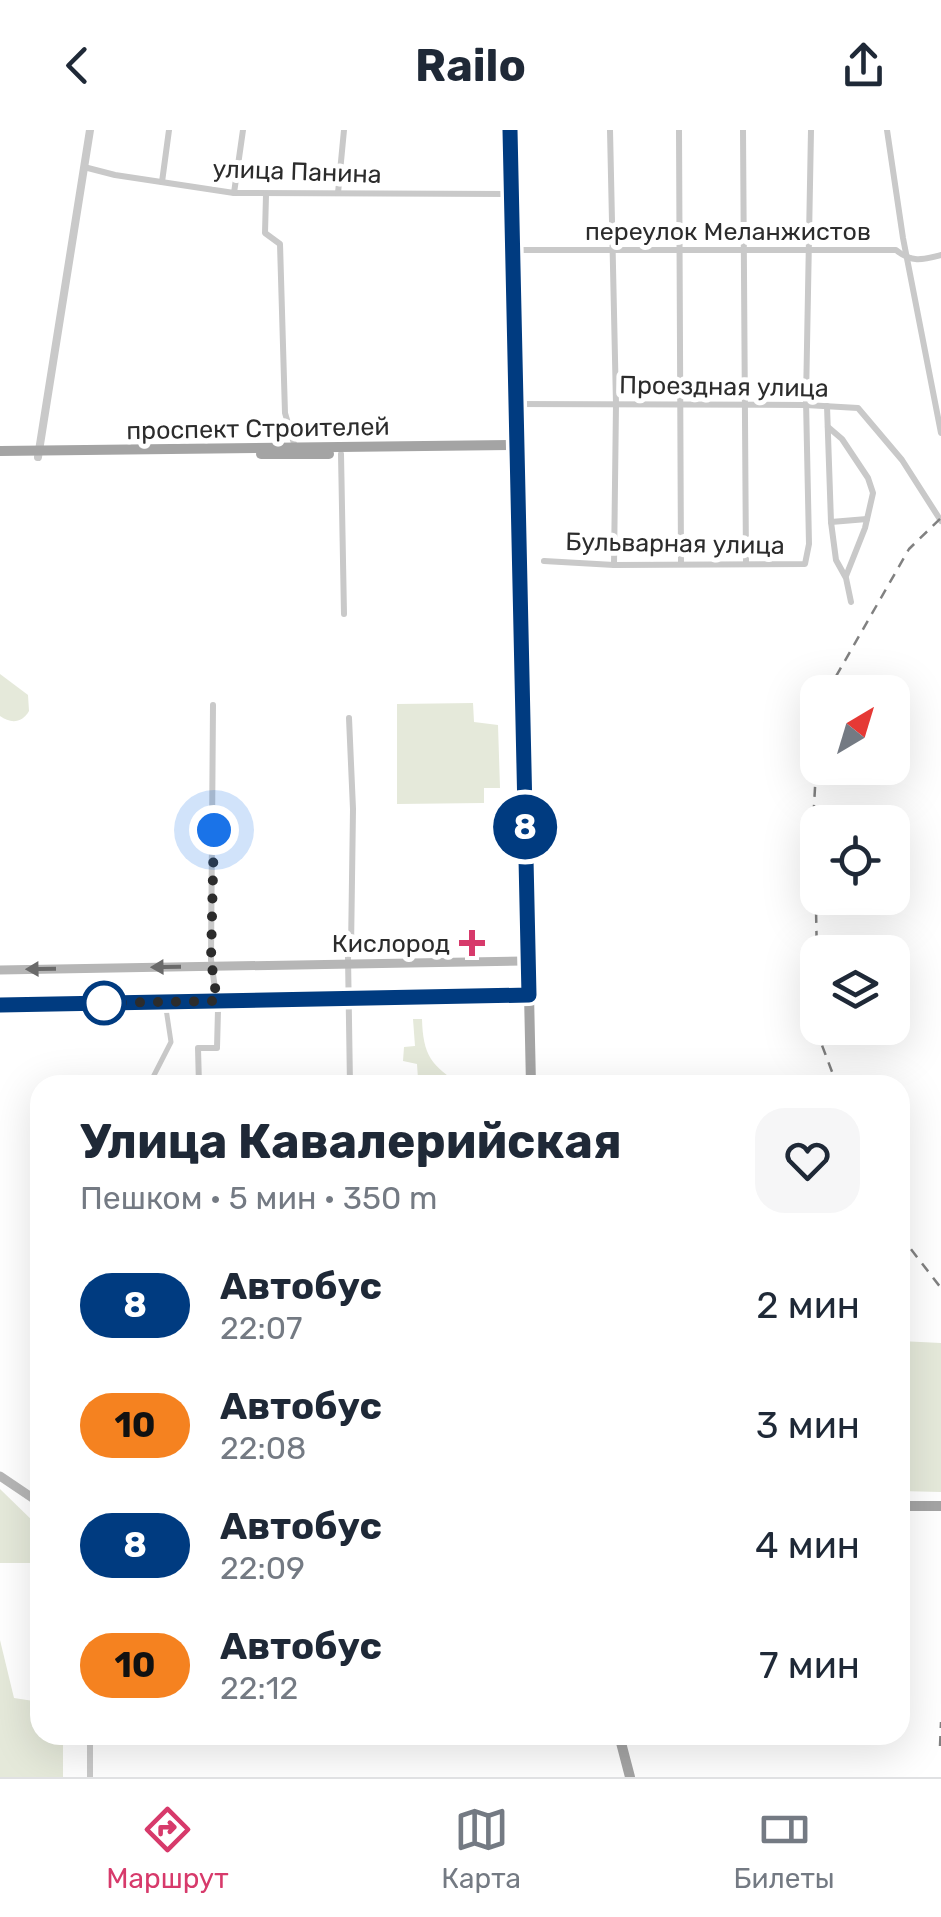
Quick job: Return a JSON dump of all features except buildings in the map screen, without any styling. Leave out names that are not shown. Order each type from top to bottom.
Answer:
[{"type":"main road","points":[[508,130],[528,1075]]},
{"type":"main road","points":[[510,194],[514,404]]},
{"type":"main road","name":"проспект Строителей","points":[[0,454],[514,447]]},
{"type":"main road","points":[[518,629],[525,973]]},
{"type":"main road","points":[[0,970],[507,962],[525,973]]},
{"type":"main road","points":[[0,1005],[526,995]]},
{"type":"main road","points":[[0,1473],[30,1493]]},
{"type":"main road","points":[[910,1504],[941,1504]]},
{"type":"main road","points":[[620,1745],[628,1777]]},
{"type":"street","points":[[39,454],[90,130]]},
{"type":"street","points":[[162,182],[169,130]]},
{"type":"street","points":[[234,193],[243,130]]},
{"type":"street","points":[[338,194],[344,130]]},
{"type":"street","points":[[610,130],[616,404],[614,565]]},
{"type":"street","points":[[679,130],[681,564]]},
{"type":"street","points":[[743,130],[746,563]]},
{"type":"street","points":[[806,405],[811,130]]},
{"type":"street","points":[[888,130],[907,259],[941,433]]},
{"type":"street","name":"улица Панина","points":[[84,166],[115,175],[234,193],[510,194]]},
{"type":"street","points":[[266,194],[265,233],[280,244],[286,413],[296,451]]},
{"type":"street","name":"переулок Меланжистов","points":[[512,250],[896,250],[907,259],[918,261],[941,255]]},
{"type":"street","name":"Проездная улица","points":[[514,404],[858,408],[902,460],[940,520]]},
{"type":"street","name":"Бульварная улица","points":[[544,561],[614,565],[806,564],[806,405]]},
{"type":"street","points":[[827,406],[831,522],[836,560],[846,578],[851,602]]},
{"type":"street","points":[[828,426],[842,438],[868,478],[873,493],[846,578]]},
{"type":"street","points":[[341,450],[344,614]]},
{"type":"street","points":[[831,522],[867,519]]},
{"type":"street","points":[[199,1075],[198,1048],[217,1048],[213,966],[213,705]]},
{"type":"street","points":[[350,718],[353,809],[348,964],[350,1075]]},
{"type":"street","points":[[154,1075],[171,1042],[165,1002]]},
{"type":"street","points":[[90,1745],[90,1777]]},
{"type":"shaded area","points":[[0,674],[28,695],[29,711],[20,720],[0,716]]},
{"type":"shaded area","points":[[473,703],[474,722],[498,725],[500,788],[484,788],[484,803],[397,804],[397,704]]},
{"type":"shaded area","points":[[413,1019],[422,1019],[427,1051],[447,1075],[418,1075],[417,1064],[403,1061],[404,1047],[415,1046]]},
{"type":"shaded area","points":[[910,1341],[941,1343],[941,1492],[910,1491]]},
{"type":"shaded area","points":[[0,1489],[30,1518],[30,1563],[0,1563]]},
{"type":"shaded area","points":[[0,1640],[14,1698],[30,1700],[30,1745],[63,1745],[63,1777],[0,1777]]},
{"type":"railway","points":[[837,675],[909,549],[941,518]]},
{"type":"railway","points":[[815,785],[817,935]]},
{"type":"railway","points":[[822,1045],[833,1075]]},
{"type":"railway","points":[[910,1248],[941,1288]]},
{"type":"railway","points":[[940,1746],[941,1722]]},
{"type":"bus line","name":"8","points":[[0,1005],[529,995],[510,130]]},
{"type":"place","name":"Кислород","points":[[472,943]]},
{"type":"route","points":[[104,1003],[217,1001],[211,960],[214,830]]}]
